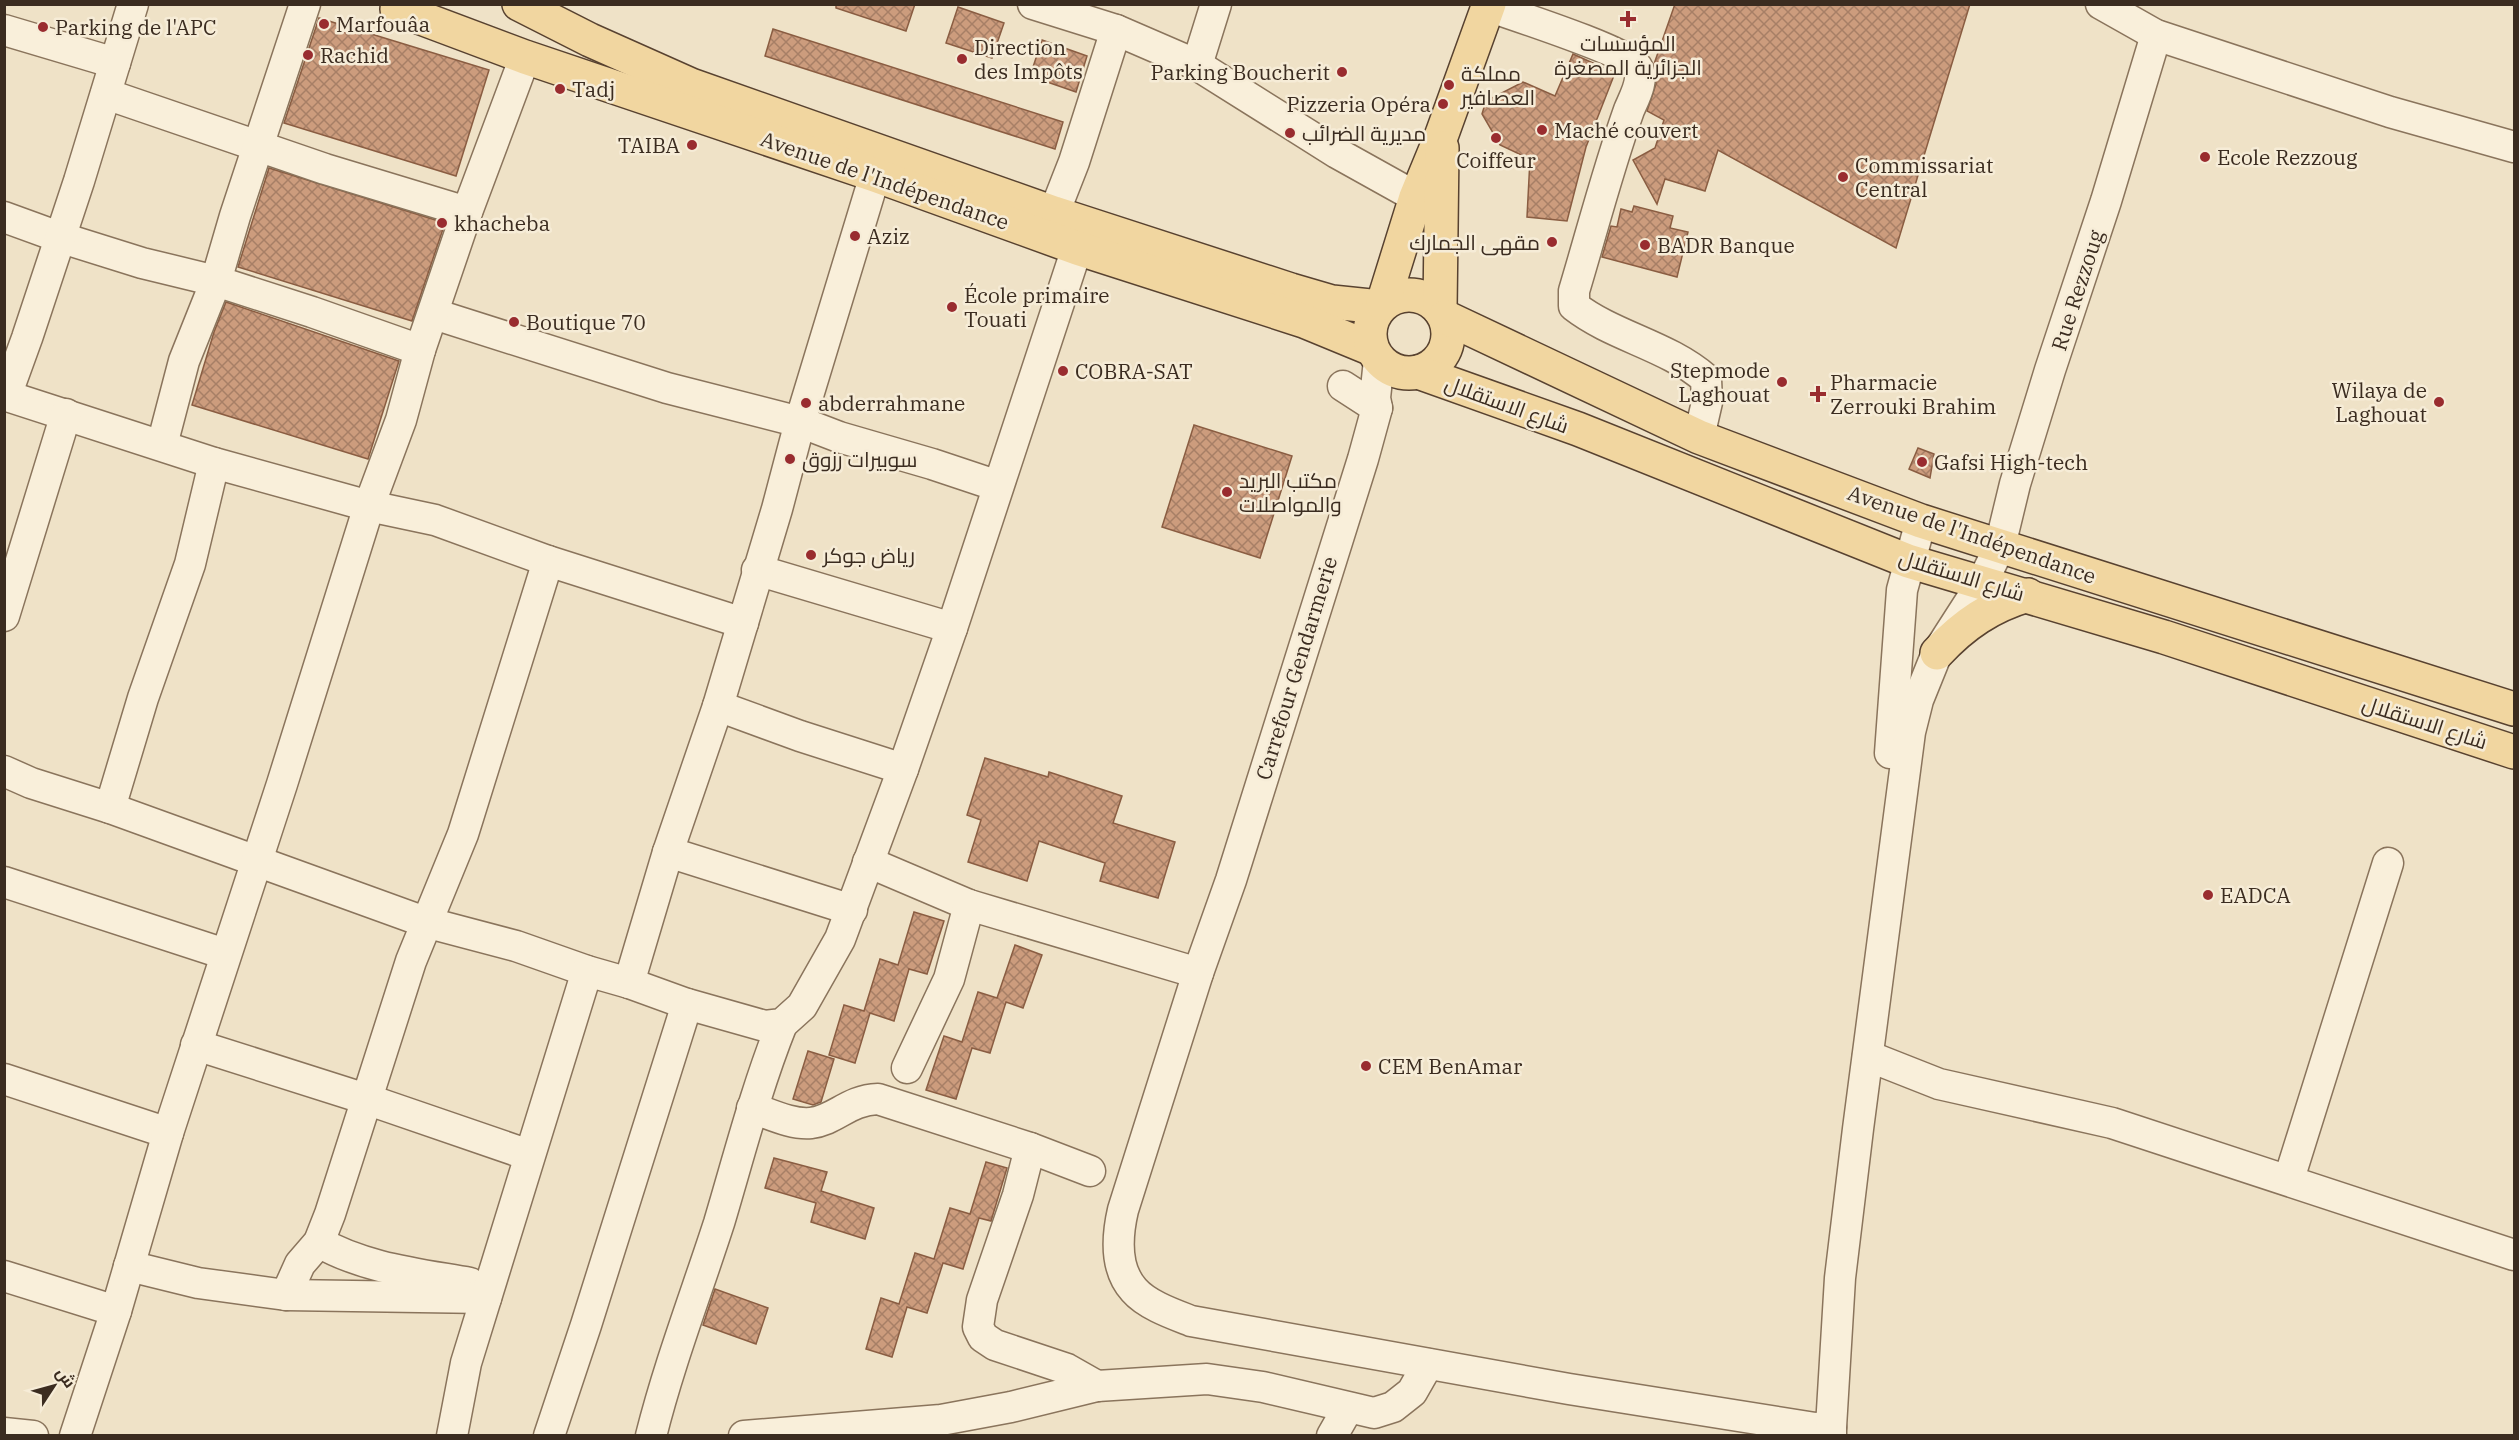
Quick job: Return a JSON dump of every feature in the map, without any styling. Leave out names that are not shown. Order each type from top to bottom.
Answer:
[{"type":"main road","name":"Avenue de l'Indépendance","points":[[519,4],[590,40],[691,85],[1054,213],[1332,302],[1382,305]]},
{"type":"main road","name":"Carrefour Gendarmerie","points":[[1376,355],[1370,327],[1382,305],[1416,197],[1442,134],[1488,5]]},
{"type":"main road","name":"Avenue de l'Indépendance","points":[[387,6],[525,57],[875,175],[1077,248],[1304,321],[1376,355]]},
{"type":"main road","points":[[1376,355],[1398,372],[1413,373],[1438,361],[1448,340],[1442,313],[1442,134]]},
{"type":"main road","points":[[1382,305],[1394,297],[1407,294],[1431,301],[1442,313]]},
{"type":"main road","name":"Avenue de l'Indépendance","points":[[1442,313],[1699,437],[1921,521],[2514,709]]},
{"type":"main road","name":"شارع الاستقلال","points":[[1413,373],[1578,429],[1908,561],[2164,637],[2514,752]]},
{"type":"main road","points":[[1937,652],[1979,615],[2004,602],[2028,595]]},
{"type":"main road","points":[[2164,637],[2176,602]]},
{"type":"main road","points":[[2288,678],[2299,640]]},
{"type":"street","points":[[133,4],[27,338],[5,395],[214,463],[369,506],[435,520],[548,561],[743,623]]},
{"type":"street","points":[[162,445],[184,361],[216,281],[305,4]]},
{"type":"street","points":[[1033,4],[1116,30],[1197,65],[1337,153],[1416,197]]},
{"type":"street","points":[[1197,65],[1216,4]]},
{"type":"street","points":[[2101,4],[2156,35],[2390,112],[2514,147]]},
{"type":"street","points":[[1488,5],[1594,44],[1627,58],[1637,67],[1640,80],[1622,130],[1574,291],[1574,306],[1588,316],[1664,351],[1706,379],[1707,402],[1699,437]]},
{"type":"street","points":[[4,30],[115,63]]},
{"type":"street","points":[[1054,213],[1074,162],[1116,30]]},
{"type":"street","name":"Rue Rezzoug","points":[[1823,1432],[1868,1056],[1910,732],[1917,700],[1937,652],[1982,584],[2000,546],[2029,438],[2106,201],[2156,35]]},
{"type":"street","points":[[75,1436],[116,1311],[168,1133],[369,506],[401,420],[420,350],[525,57]]},
{"type":"street","points":[[106,94],[258,147],[468,212]]},
{"type":"street","points":[[629,983],[668,852],[718,706],[777,509],[800,422],[875,175]]},
{"type":"street","points":[[4,217],[142,263],[216,281],[420,350]]},
{"type":"street","points":[[651,1436],[662,1392],[719,1222],[752,1108],[782,1024],[802,1006],[840,939],[852,910],[952,627],[1077,248]]},
{"type":"street","points":[[434,314],[667,388],[800,422],[840,437],[998,486]]},
{"type":"street","name":"Carrefour Gendarmerie","points":[[1376,355],[1377,408],[1231,880],[1198,973],[1123,1210],[1119,1229],[1119,1250],[1125,1274],[1135,1291],[1171,1313],[1191,1321],[1241,1332],[1392,1355],[1428,1364],[1823,1432]]},
{"type":"street","points":[[1343,386],[1377,408],[1395,384],[1413,373]]},
{"type":"street","points":[[4,616],[66,414]]},
{"type":"street","points":[[110,808],[143,698],[190,564],[214,463]]},
{"type":"street","points":[[1823,1432],[1819,1323],[1834,1185],[1882,832],[1892,737],[1899,615],[1908,561],[1921,521]]},
{"type":"street","points":[[286,1295],[300,1264],[319,1242],[330,1214],[425,922],[463,834],[548,561]]},
{"type":"street","points":[[757,570],[952,627]]},
{"type":"street","points":[[718,706],[800,736],[903,769]]},
{"type":"street","points":[[4,771],[31,783],[110,808],[425,922],[516,946],[687,1004],[765,1026],[782,1024]]},
{"type":"street","points":[[668,852],[852,910]]},
{"type":"street","points":[[868,862],[969,905],[1198,973]]},
{"type":"street","points":[[2289,1179],[2388,863]]},
{"type":"street","points":[[4,882],[225,954]]},
{"type":"street","points":[[907,1068],[949,979],[969,905]]},
{"type":"street","points":[[452,1436],[466,1363],[587,971]]},
{"type":"street","points":[[549,1436],[687,1004]]},
{"type":"street","points":[[196,1045],[366,1099],[529,1155]]},
{"type":"street","points":[[1868,1056],[1940,1084],[2112,1123],[2289,1179],[2514,1255]]},
{"type":"street","points":[[4,1079],[168,1133]]},
{"type":"street","points":[[752,1108],[799,1123],[811,1123],[820,1121],[863,1100],[878,1100],[1030,1148],[1090,1171]]},
{"type":"street","points":[[1030,1148],[1018,1195],[982,1300],[978,1327],[983,1337],[994,1346],[1067,1369],[1098,1386]]},
{"type":"street","points":[[319,1242],[349,1257],[488,1292]]},
{"type":"street","points":[[129,1266],[198,1283],[286,1295],[488,1292]]},
{"type":"street","points":[[4,1276],[116,1311]]},
{"type":"street","points":[[744,1436],[941,1420],[1011,1407],[1098,1386],[1207,1379],[1263,1387],[1374,1413],[1393,1407],[1413,1392],[1428,1364]]},
{"type":"street","points":[[1332,1436],[1348,1408]]},
{"type":"street","points":[[4,1433],[33,1436]]},
{"type":"building","points":[[836,4],[915,4],[906,31],[836,8]]},
{"type":"building","name":"Commissariat Central","points":[[1675,4],[1970,4],[1896,248],[1718,150],[1705,191],[1665,179],[1657,204],[1633,160],[1655,148],[1664,120],[1647,111],[1656,84],[1654,64]]},
{"type":"building","points":[[958,7],[1004,23],[992,58],[946,43]]},
{"type":"building","points":[[319,18],[489,70],[456,176],[284,123]]},
{"type":"building","points":[[773,29],[1063,122],[1055,149],[765,56]]},
{"type":"building","points":[[1042,40],[1087,56],[1076,92],[1030,76]]},
{"type":"building","name":"Maché couvert","points":[[1573,54],[1615,73],[1586,147],[1567,221],[1527,217],[1530,159],[1500,145],[1482,114],[1486,101],[1523,82],[1555,96]]},
{"type":"building","points":[[269,168],[445,223],[412,321],[238,267]]},
{"type":"building","name":"BADR Banque","points":[[1634,206],[1673,216],[1670,228],[1688,232],[1677,277],[1602,257],[1611,226],[1617,227],[1621,209],[1632,212]]},
{"type":"building","points":[[226,302],[399,361],[368,459],[192,405],[214,332]]},
{"type":"building","name":"مكتب البريد والمواصلات","points":[[1194,425],[1292,456],[1260,558],[1162,527]]},
{"type":"building","name":"Gafsi High-tech","points":[[1918,448],[1934,454],[1930,478],[1909,469]]},
{"type":"building","points":[[985,758],[1048,777],[1049,772],[1122,796],[1113,823],[1175,842],[1158,898],[1100,881],[1105,863],[1039,841],[1027,881],[968,862],[981,820],[967,815]]},
{"type":"building","points":[[914,912],[944,921],[927,974],[909,969],[894,1021],[870,1013],[855,1063],[829,1055],[844,1005],[864,1011],[880,959],[898,965]]},
{"type":"building","points":[[1015,945],[1042,955],[1023,1008],[1006,1002],[990,1053],[972,1048],[956,1099],[926,1090],[944,1036],[962,1042],[978,992],[997,998]]},
{"type":"building","points":[[808,1051],[834,1059],[821,1102],[813,1105],[793,1099]]},
{"type":"building","points":[[774,1158],[827,1172],[821,1191],[874,1208],[865,1239],[811,1222],[816,1203],[765,1188]]},
{"type":"building","points":[[986,1162],[1007,1168],[991,1221],[979,1218],[963,1269],[943,1263],[927,1313],[907,1307],[892,1357],[866,1349],[881,1298],[899,1304],[915,1253],[934,1259],[950,1208],[970,1214]]},
{"type":"building","points":[[715,1289],[768,1308],[756,1344],[703,1325]]},
{"type":"place","name":"المؤسسات الجزائرية المصغرة","points":[[1628,19]]},
{"type":"place","name":"Marfouâa","points":[[324,24]]},
{"type":"place","name":"Parking de l'APC","points":[[43,27]]},
{"type":"place","name":"Rachid","points":[[308,55]]},
{"type":"place","name":"Direction des Impôts","points":[[962,59]]},
{"type":"place","name":"Parking Boucherit","points":[[1342,72]]},
{"type":"place","name":"مملكة العصافير","points":[[1449,85]]},
{"type":"place","name":"Tadj","points":[[560,89]]},
{"type":"place","name":"Pizzeria Opéra","points":[[1443,104]]},
{"type":"place","name":"Maché couvert","points":[[1542,130]]},
{"type":"place","name":"مديرية الضرائب","points":[[1290,133]]},
{"type":"place","name":"Coiffeur","points":[[1496,138]]},
{"type":"place","name":"TAIBA","points":[[692,145]]},
{"type":"place","name":"Ecole Rezzoug","points":[[2205,157]]},
{"type":"place","name":"Commissariat Central","points":[[1843,177]]},
{"type":"place","name":"khacheba","points":[[442,223]]},
{"type":"place","name":"Aziz","points":[[855,236]]},
{"type":"place","name":"مقهى الجمارك","points":[[1552,242]]},
{"type":"place","name":"BADR Banque","points":[[1645,245]]},
{"type":"place","name":"École primaire Touati","points":[[952,307]]},
{"type":"place","name":"Boutique 70","points":[[514,322]]},
{"type":"place","name":"COBRA-SAT","points":[[1063,371]]},
{"type":"place","name":"Stepmode Laghouat","points":[[1782,382]]},
{"type":"place","name":"Pharmacie Zerrouki Brahim","points":[[1818,394]]},
{"type":"place","name":"Wilaya de Laghouat","points":[[2439,402]]},
{"type":"place","name":"abderrahmane","points":[[806,403]]},
{"type":"place","name":"سوبيرات رزوق","points":[[790,459]]},
{"type":"place","name":"Gafsi High-tech","points":[[1922,462]]},
{"type":"place","name":"مكتب البريد والمواصلات","points":[[1227,492]]},
{"type":"place","name":"رياض جوكر","points":[[811,555]]},
{"type":"place","name":"EADCA","points":[[2208,895]]},
{"type":"place","name":"CEM BenAmar","points":[[1366,1066]]}]
